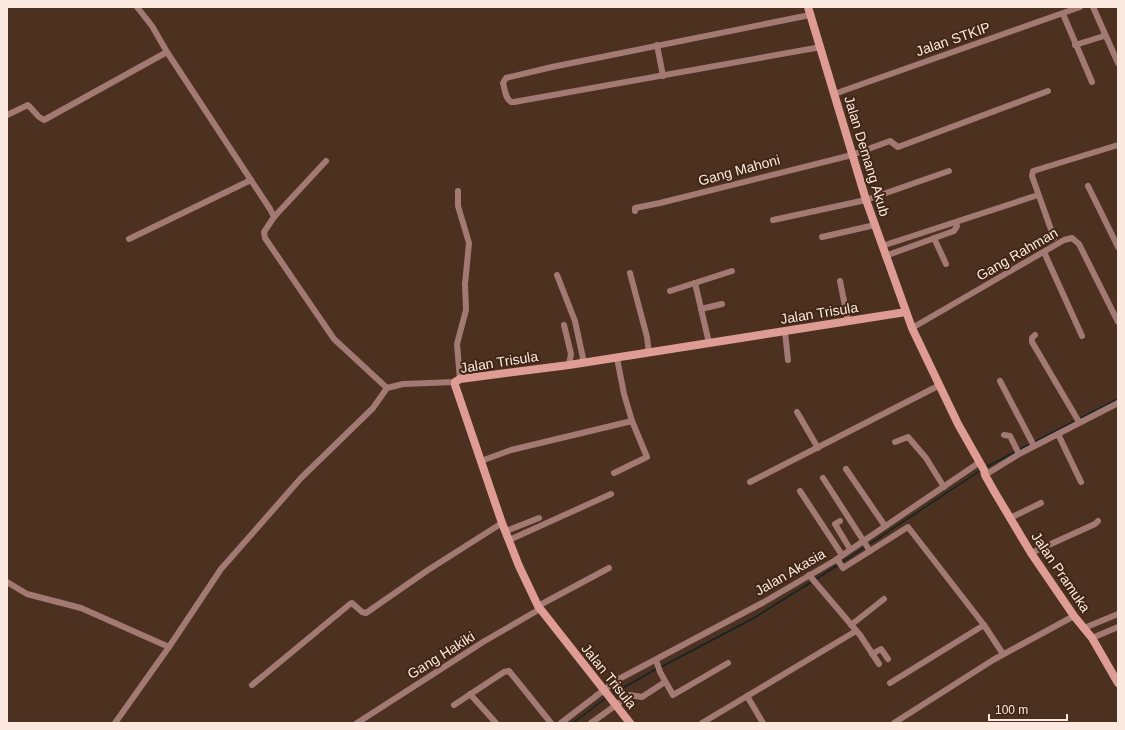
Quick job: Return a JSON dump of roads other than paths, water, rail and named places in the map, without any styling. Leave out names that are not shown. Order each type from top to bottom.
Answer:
[{"type":"street","points":[[137,7],[152,26],[167,52],[272,213]]},
{"type":"street","name":"Jalan STKIP","points":[[832,89],[1063,14],[1080,7]]},
{"type":"street","points":[[1093,7],[1104,36],[1118,63]]},
{"type":"street","points":[[809,11],[506,78],[503,83],[507,98],[511,102],[514,102],[821,47]]},
{"type":"street","name":"Jalan Demang Akub","points":[[809,11],[866,200],[906,312]]},
{"type":"street","points":[[1063,14],[1092,82]]},
{"type":"street","points":[[1075,45],[1104,36]]},
{"type":"street","points":[[657,45],[663,76]]},
{"type":"street","points":[[7,115],[28,105],[39,118],[44,120],[167,52]]},
{"type":"street","name":"Gang Mahoni","points":[[635,211],[635,208],[638,206],[660,203],[852,155],[890,141],[898,147],[1048,91]]},
{"type":"street","points":[[1054,238],[1032,176],[1035,170],[1074,160],[1118,145]]},
{"type":"street","points":[[326,162],[272,213],[264,232],[266,238],[334,339],[387,388]]},
{"type":"street","points":[[773,220],[866,200],[949,171]]},
{"type":"street","points":[[129,239],[251,180]]},
{"type":"street","points":[[1088,186],[1118,247]]},
{"type":"street","points":[[115,723],[166,646],[221,569],[301,478],[373,408],[387,388],[403,384],[458,381],[456,344],[466,310],[465,284],[469,243],[458,206],[458,191]]},
{"type":"street","points":[[882,246],[1038,194]]},
{"type":"street","points":[[885,256],[954,231],[956,222]]},
{"type":"street","points":[[822,237],[875,225]]},
{"type":"street","points":[[934,238],[946,264]]},
{"type":"street","name":"Gang Rahman","points":[[912,328],[1064,240],[1072,238],[1094,274],[1118,322]]},
{"type":"street","points":[[1044,252],[1082,336]]},
{"type":"street","points":[[670,291],[732,271]]},
{"type":"street","points":[[630,274],[647,337],[649,353]]},
{"type":"street","points":[[557,275],[575,321],[584,363]]},
{"type":"street","points":[[840,282],[848,322]]},
{"type":"street","points":[[695,283],[709,343]]},
{"type":"street","points":[[701,309],[722,304]]},
{"type":"street","name":"Jalan Trisula","points":[[630,723],[539,608],[502,523],[455,386],[458,381],[617,358],[906,312]]},
{"type":"street","name":"Jalan Pramuka","points":[[906,312],[938,386],[1010,518],[1031,553],[1074,616],[1092,638],[1118,681]]},
{"type":"street","points":[[564,325],[571,354],[569,365]]},
{"type":"street","points":[[785,332],[788,360]]},
{"type":"street","points":[[1035,335],[1032,338],[1032,342],[1078,420]]},
{"type":"street","points":[[614,473],[647,457],[632,421],[624,394],[617,358]]},
{"type":"street","points":[[1000,381],[1033,442]]},
{"type":"street","points":[[750,482],[938,386]]},
{"type":"street","name":"Jalan Akasia","points":[[561,723],[656,660],[811,578],[839,559],[850,549],[944,487],[1018,451],[1033,442],[1058,434],[1078,420],[1118,403]]},
{"type":"street","points":[[798,412],[818,448]]},
{"type":"street","points":[[481,461],[511,450],[632,421]]},
{"type":"street","points":[[1058,434],[1081,482]]},
{"type":"street","points":[[1004,435],[1010,436],[1018,451]]},
{"type":"street","points":[[895,442],[908,437],[926,458],[944,487]]},
{"type":"street","points":[[846,469],[885,526]]},
{"type":"street","points":[[823,478],[870,551]]},
{"type":"street","points":[[800,491],[839,559],[842,567],[848,565],[908,527],[984,626],[1003,654]]},
{"type":"street","points":[[509,540],[611,494]]},
{"type":"street","points":[[1010,518],[1041,503]]},
{"type":"street","points":[[506,531],[539,518]]},
{"type":"street","points":[[840,521],[835,524],[850,549]]},
{"type":"street","points":[[1031,553],[1095,524],[1098,521]]},
{"type":"street","points":[[252,685],[350,604],[352,603],[362,612],[366,613],[428,570],[502,523]]},
{"type":"street","name":"Gang Hakiki","points":[[357,723],[483,642],[609,568]]},
{"type":"street","points":[[811,578],[856,631],[879,664]]},
{"type":"street","points":[[7,582],[27,594],[81,608],[166,646]]},
{"type":"street","points":[[851,625],[884,600]]},
{"type":"street","points":[[1084,628],[1118,614]]},
{"type":"street","points":[[894,723],[1003,654],[1074,616]]},
{"type":"street","points":[[890,683],[984,626]]},
{"type":"street","points":[[1092,638],[1118,627]]},
{"type":"street","points":[[702,723],[856,631]]},
{"type":"street","points":[[872,654],[880,649],[888,658]]},
{"type":"street","points":[[656,660],[659,670],[673,695],[728,663]]},
{"type":"street","points":[[454,705],[504,672],[509,671],[551,723]]},
{"type":"street","points":[[591,723],[630,695],[642,697],[665,682]]},
{"type":"street","points":[[470,694],[496,723]]},
{"type":"street","points":[[747,696],[763,723]]},
{"type":"waterway","points":[[1079,419],[1118,399]]},
{"type":"waterway","points":[[1034,442],[1075,421]]},
{"type":"waterway","points":[[1018,450],[1031,444]]},
{"type":"waterway","points":[[986,467],[1015,452]]},
{"type":"waterway","points":[[868,545],[981,470]]},
{"type":"waterway","points":[[841,563],[865,547]]},
{"type":"waterway","points":[[816,579],[838,565]]},
{"type":"waterway","points":[[661,667],[754,618],[813,581]]},
{"type":"waterway","points":[[611,695],[656,669]]},
{"type":"waterway","points":[[573,723],[606,698]]}]
